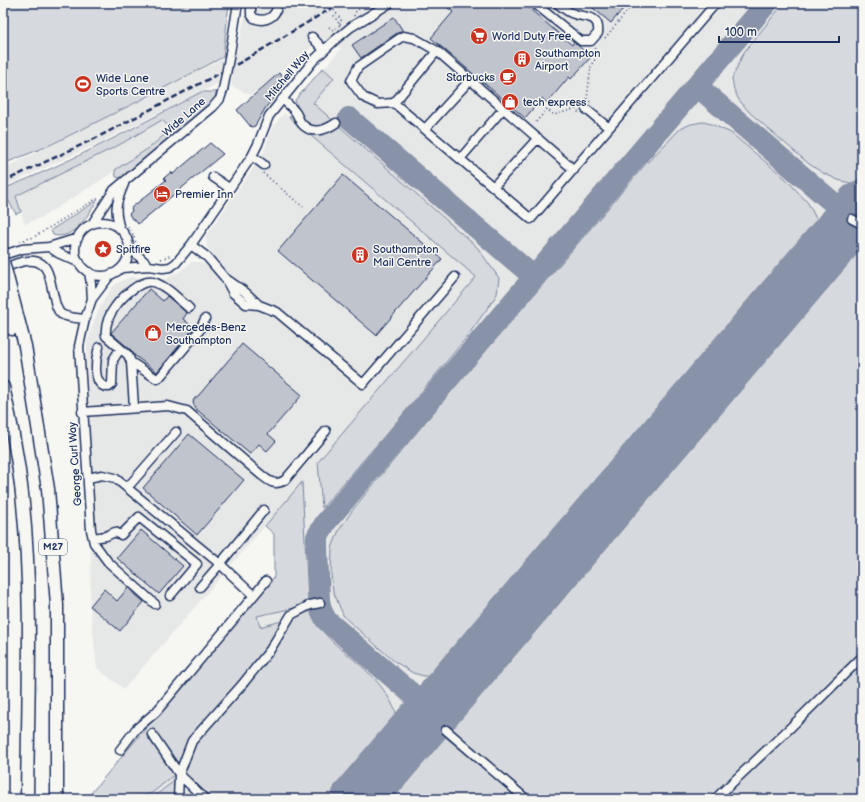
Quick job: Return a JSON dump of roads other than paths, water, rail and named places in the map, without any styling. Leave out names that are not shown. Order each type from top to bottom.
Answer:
[{"type":"highway","name":"M27","points":[[4,268],[25,346],[31,392],[48,489],[57,605],[57,799]]},
{"type":"highway","name":"M27","points":[[3,298],[31,392]]},
{"type":"highway","name":"M27","points":[[3,387],[22,494],[26,554],[29,612],[27,799]]},
{"type":"street","name":"Wide Lane","points":[[92,224],[114,190],[213,107],[220,99],[230,53],[238,3]]},
{"type":"street","points":[[252,3],[251,14],[254,18],[263,20],[272,17],[277,6],[275,3]]},
{"type":"street","name":"Mitchell Way","points":[[122,268],[149,266],[163,268],[170,267],[176,263],[191,245],[252,156],[269,116],[282,99],[324,50],[351,27],[390,3]]},
{"type":"street","points":[[534,3],[581,41],[591,41],[598,32],[597,23],[593,19],[567,11],[557,3]]},
{"type":"street","points":[[574,170],[437,51],[414,38],[403,36],[358,67],[351,81],[363,97],[378,104],[394,103],[531,219],[574,170],[610,128],[716,3]]},
{"type":"street","points":[[312,37],[324,50]]},
{"type":"street","points":[[394,103],[437,51]]},
{"type":"street","points":[[425,129],[470,80]]},
{"type":"street","points":[[282,99],[291,106],[301,123],[307,128],[313,130],[324,129],[336,123]]},
{"type":"street","points":[[460,159],[503,108]]},
{"type":"street","points":[[586,109],[610,128]]},
{"type":"street","points":[[494,188],[538,138]]},
{"type":"street","points":[[252,156],[262,168]]},
{"type":"street","points":[[213,177],[230,188]]},
{"type":"street","points":[[49,247],[58,253],[80,263],[89,272],[101,276],[112,274],[122,268],[126,261],[129,247],[128,240],[116,216],[116,206],[124,183]]},
{"type":"street","points":[[852,219],[862,224]]},
{"type":"street","points":[[80,263],[76,251],[78,238],[86,228],[92,224],[106,222],[122,226]]},
{"type":"street","points":[[3,255],[22,249],[49,247],[78,238]]},
{"type":"street","points":[[191,245],[207,257],[225,278],[235,295],[246,304],[259,305],[277,312],[363,384],[455,277]]},
{"type":"street","points":[[129,247],[149,266]]},
{"type":"street","points":[[4,268],[14,263],[27,260],[42,264],[48,272],[55,304],[60,313],[70,317],[85,319]]},
{"type":"street","name":"George Curl Way","points":[[89,272],[92,284],[92,299],[78,346],[91,530],[94,542],[108,562],[156,604]]},
{"type":"street","name":"George Curl Way","points":[[92,299],[112,274]]},
{"type":"street","points":[[134,407],[131,362],[128,355],[106,336],[108,320],[116,306],[127,294],[146,282],[153,282],[160,285],[189,308]]},
{"type":"street","points":[[131,362],[157,379],[159,378],[199,331],[205,319]]},
{"type":"street","points":[[99,347],[96,362],[97,379],[98,383],[106,387],[109,387],[112,384],[114,360],[120,349]]},
{"type":"street","points":[[82,412],[134,407],[168,406],[187,411],[260,474],[271,483],[276,484],[285,480],[326,431]]},
{"type":"street","points":[[127,488],[176,432]]},
{"type":"street","points":[[88,478],[102,475],[115,478],[220,564],[253,595]]},
{"type":"street","points":[[200,587],[264,510]]},
{"type":"street","points":[[93,538],[106,536],[115,532],[121,535],[139,517],[197,564],[170,596]]},
{"type":"street","points":[[186,554],[194,543]]},
{"type":"street","points":[[120,750],[136,729],[156,712],[266,581]]},
{"type":"street","points":[[178,799],[179,774],[192,741],[241,686],[270,650],[291,615],[310,605],[320,603]]},
{"type":"street","points":[[715,799],[862,657]]},
{"type":"street","points":[[446,730],[526,799]]},
{"type":"street","points":[[152,734],[179,774],[205,799]]},
{"type":"railway","points":[[3,182],[98,137],[243,61],[340,3]]},
{"type":"place","name":"World Duty Free","points":[[479,36]]},
{"type":"place","name":"Southampton Airport","points":[[522,59]]},
{"type":"place","name":"Starbucks","points":[[508,77]]},
{"type":"place","name":"Wide Lane Sports Centre","points":[[83,84]]},
{"type":"place","name":"tech express","points":[[510,102]]},
{"type":"place","name":"Premier Inn","points":[[162,194]]},
{"type":"place","name":"Spitfire","points":[[103,249]]},
{"type":"place","name":"Southampton Mail Centre","points":[[360,255]]},
{"type":"place","name":"Mercedes-Benz Southampton","points":[[153,333]]}]
